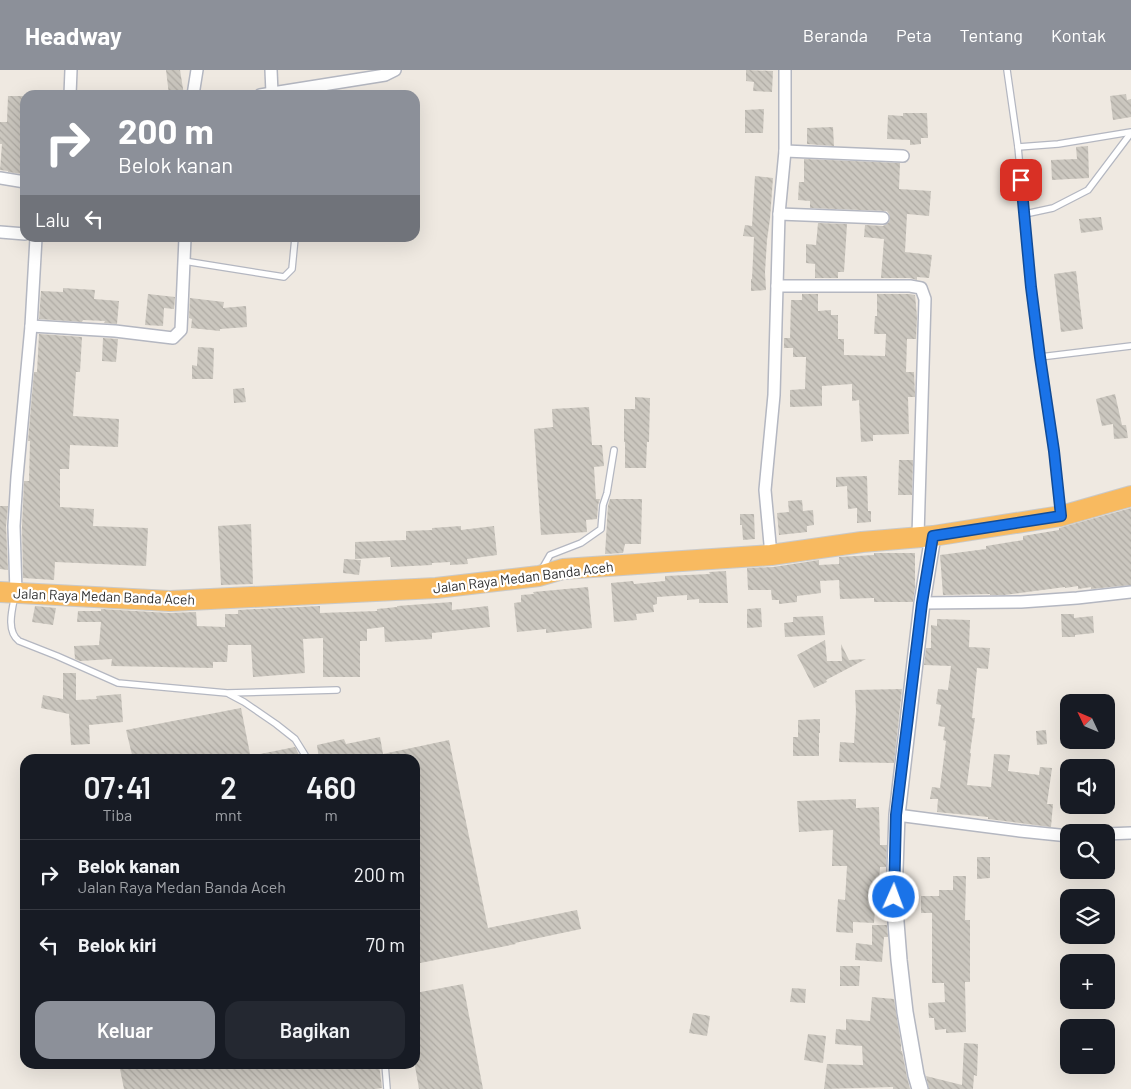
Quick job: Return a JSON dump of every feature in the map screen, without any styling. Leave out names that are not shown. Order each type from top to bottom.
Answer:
[{"type":"highway","name":"Jalan Raya Medan Banda Aceh","points":[[8,593],[170,601],[436,588],[539,576],[562,569],[771,555],[862,542],[926,536],[1061,516],[1131,496]]},
{"type":"street","points":[[70,70],[70,90]]},
{"type":"street","points":[[195,90],[197,70]]},
{"type":"street","points":[[271,70],[272,90]]},
{"type":"street","points":[[291,90],[385,75],[395,70]]},
{"type":"street","points":[[771,555],[765,490],[774,395],[780,214],[785,151],[785,70]]},
{"type":"street","points":[[785,151],[903,156]]},
{"type":"street","points":[[0,178],[20,181]]},
{"type":"street","points":[[780,214],[882,218]]},
{"type":"street","points":[[0,232],[20,234]]},
{"type":"street","points":[[8,593],[31,326],[36,242]]},
{"type":"street","points":[[31,326],[115,331],[173,338],[181,330],[185,242]]},
{"type":"street","points":[[777,286],[910,286],[921,288],[925,299],[926,536],[922,603],[896,815],[894,897],[898,960],[905,1012],[920,1089]]},
{"type":"street","points":[[922,603],[1030,601],[1131,592]]},
{"type":"street","points":[[896,815],[1060,835]]},
{"type":"street","points":[[1115,834],[1131,833]]},
{"type":"lane","points":[[1007,70],[1018,146],[1031,287],[1054,451],[1061,516]]},
{"type":"lane","points":[[1018,146],[1058,144],[1131,133]]},
{"type":"lane","points":[[1025,214],[1054,208],[1088,190],[1131,133]]},
{"type":"lane","points":[[184,262],[284,277],[292,269],[295,242]]},
{"type":"lane","points":[[1040,357],[1131,346]]},
{"type":"lane","points":[[539,576],[550,555],[581,543],[601,529],[603,505],[607,493],[614,450]]},
{"type":"lane","points":[[8,593],[12,610],[12,632],[14,638],[19,642],[57,656],[118,683],[227,692],[337,690]]},
{"type":"lane","points":[[227,692],[295,739],[304,754]]},
{"type":"lane","points":[[385,1069],[387,1089]]},
{"type":"building","points":[[166,70],[180,70],[183,90],[168,90]]},
{"type":"building","points":[[746,70],[773,71],[772,92],[753,91],[754,82],[746,81]]},
{"type":"building","points":[[1126,94],[1127,100],[1131,99],[1131,117],[1113,120],[1110,96]]},
{"type":"building","points":[[8,96],[20,96],[20,174],[0,170],[2,144],[0,144],[0,122],[7,122]]},
{"type":"building","points":[[764,109],[763,133],[745,133],[745,110]]},
{"type":"building","points":[[903,113],[927,113],[928,138],[921,138],[921,144],[910,145],[910,140],[887,139],[888,115],[903,116]]},
{"type":"building","points":[[833,127],[834,146],[807,144],[807,128]]},
{"type":"building","points":[[1088,146],[1089,178],[1052,180],[1051,160],[1077,159],[1076,147]]},
{"type":"building","points":[[804,159],[900,163],[899,189],[931,191],[929,216],[907,214],[905,252],[932,255],[929,278],[917,277],[917,280],[910,278],[881,278],[884,239],[864,237],[865,225],[883,226],[889,222],[890,218],[887,211],[810,208],[810,201],[798,200],[799,182],[804,182]]},
{"type":"building","points":[[755,176],[773,178],[765,272],[766,290],[751,291],[754,237],[743,236],[745,225],[752,226]]},
{"type":"building","points":[[1101,217],[1103,230],[1081,233],[1079,219]]},
{"type":"building","points":[[818,223],[847,224],[844,272],[838,272],[838,278],[815,278],[815,264],[806,263],[806,244],[816,245]]},
{"type":"building","points":[[1076,271],[1083,329],[1061,332],[1054,274]]},
{"type":"building","points":[[63,288],[95,290],[94,299],[119,301],[117,324],[104,323],[105,321],[83,320],[82,322],[39,319],[41,291],[63,292]]},
{"type":"building","points":[[148,294],[175,297],[174,309],[164,308],[163,326],[145,325]]},
{"type":"building","points":[[802,294],[818,294],[818,311],[831,310],[831,315],[838,315],[838,339],[844,339],[844,355],[885,356],[886,334],[874,334],[875,316],[877,316],[877,294],[915,295],[916,339],[907,339],[906,372],[914,372],[915,395],[915,397],[908,397],[909,434],[873,435],[873,441],[861,442],[859,400],[852,401],[852,384],[822,386],[822,406],[790,407],[790,390],[805,389],[806,357],[793,357],[793,348],[784,348],[784,338],[790,338],[791,300],[802,300]]},
{"type":"building","points":[[190,298],[224,302],[223,308],[246,306],[247,327],[220,329],[220,331],[191,328],[192,319],[189,318]]},
{"type":"building","points":[[39,334],[82,337],[80,372],[76,372],[73,416],[119,419],[118,447],[70,445],[69,469],[60,469],[60,507],[94,509],[93,526],[148,528],[146,566],[55,562],[54,580],[23,578],[22,526],[24,481],[29,481],[30,441],[28,441],[34,372],[37,372]]},
{"type":"building","points":[[103,338],[118,339],[116,362],[102,361]]},
{"type":"building","points":[[198,347],[214,348],[213,379],[192,379],[192,365],[197,366]]},
{"type":"building","points":[[244,388],[246,402],[234,403],[233,389]]},
{"type":"building","points":[[1115,394],[1122,425],[1126,425],[1128,438],[1114,439],[1113,424],[1102,426],[1096,399]]},
{"type":"building","points":[[635,397],[650,398],[649,442],[647,442],[646,468],[625,468],[624,409],[635,409]]},
{"type":"building","points":[[589,407],[592,445],[602,445],[604,466],[594,467],[596,499],[600,499],[597,519],[586,520],[587,532],[541,535],[534,429],[553,427],[552,409]]},
{"type":"building","points":[[899,460],[913,460],[912,495],[898,495]]},
{"type":"building","points":[[867,476],[868,511],[871,511],[871,522],[857,523],[857,508],[848,509],[847,486],[836,487],[836,477]]},
{"type":"building","points":[[610,499],[642,499],[641,544],[625,544],[623,553],[605,554]]},
{"type":"building","points":[[802,500],[803,511],[813,510],[814,525],[807,526],[807,532],[779,535],[777,513],[789,512],[788,501]]},
{"type":"building","points":[[0,506],[8,506],[6,526],[8,570],[0,569]]},
{"type":"building","points":[[1131,508],[1131,585],[1091,589],[1091,587],[1078,589],[1078,586],[1065,587],[1004,595],[943,595],[940,555],[986,549],[986,546],[1023,540],[1023,536],[1059,530],[1059,528]]},
{"type":"building","points":[[740,514],[754,514],[755,539],[743,540]]},
{"type":"building","points":[[251,524],[253,584],[221,585],[218,526]]},
{"type":"building","points":[[461,526],[461,530],[494,526],[497,555],[467,559],[468,564],[450,565],[450,562],[391,567],[390,557],[355,559],[355,542],[406,540],[406,531]]},
{"type":"building","points":[[874,553],[915,553],[913,602],[874,602],[874,598],[840,599],[839,580],[820,581],[821,593],[797,596],[797,602],[779,604],[779,600],[772,600],[771,590],[748,590],[747,568],[773,567],[819,560],[819,565],[839,564],[839,557],[874,555]]},
{"type":"building","points":[[344,559],[361,560],[359,575],[343,573]]},
{"type":"building","points":[[726,571],[728,603],[699,603],[699,599],[687,600],[687,595],[657,597],[657,604],[653,605],[654,612],[636,614],[637,620],[614,622],[611,583],[633,581],[634,584],[665,581],[665,576],[710,574],[709,572]]},
{"type":"building","points":[[588,587],[592,628],[546,633],[546,629],[517,632],[514,603],[521,602],[521,595],[534,594],[533,592]]},
{"type":"building","points":[[452,602],[452,610],[488,606],[490,627],[432,633],[432,639],[385,642],[384,627],[367,629],[367,641],[360,641],[360,677],[323,677],[323,638],[303,639],[305,673],[253,677],[251,645],[228,645],[227,662],[213,662],[213,668],[111,666],[112,659],[80,661],[75,659],[74,646],[99,645],[101,622],[77,622],[78,611],[101,611],[101,609],[169,613],[196,612],[197,626],[225,627],[225,614],[238,614],[238,610],[320,606],[320,613],[377,611],[377,609],[397,606]]},
{"type":"building","points":[[35,606],[56,608],[53,625],[32,622]]},
{"type":"building","points":[[761,608],[762,627],[747,628],[747,609]]},
{"type":"building","points":[[1061,614],[1074,614],[1074,618],[1093,616],[1094,633],[1075,635],[1075,637],[1062,637]]},
{"type":"building","points":[[823,616],[825,635],[785,637],[784,623],[793,622],[793,617]]},
{"type":"building","points":[[937,619],[970,620],[969,647],[990,648],[988,669],[977,668],[972,718],[975,718],[967,785],[991,787],[994,754],[1010,755],[1008,771],[1039,775],[1040,767],[1052,768],[1047,804],[1053,804],[1051,827],[988,819],[988,817],[937,812],[938,799],[930,799],[932,787],[940,788],[946,741],[943,740],[945,727],[938,726],[941,705],[936,704],[938,689],[948,690],[951,666],[924,665],[926,648],[931,648],[931,625],[937,626]]},
{"type":"building","points":[[825,640],[827,661],[842,661],[841,644],[849,660],[866,659],[814,688],[797,655]]},
{"type":"building","points":[[63,673],[76,673],[76,700],[97,699],[96,696],[121,694],[123,722],[89,725],[90,744],[71,745],[69,714],[41,708],[43,695],[63,699]]},
{"type":"building","points":[[902,689],[894,763],[839,762],[840,742],[854,743],[855,690]]},
{"type":"building","points":[[241,708],[250,754],[132,754],[126,730]]},
{"type":"building","points":[[820,719],[819,756],[793,756],[793,737],[798,737],[798,720]]},
{"type":"building","points":[[1046,730],[1047,744],[1037,745],[1036,731]]},
{"type":"building","points":[[380,737],[383,754],[318,754],[317,745],[344,739],[346,744]]},
{"type":"building","points":[[449,740],[488,928],[577,910],[581,929],[420,963],[420,754],[383,754]]},
{"type":"building","points":[[295,747],[298,754],[260,754]]},
{"type":"building","points":[[856,799],[856,808],[879,807],[880,845],[887,845],[886,867],[880,867],[874,923],[853,922],[853,933],[836,932],[838,899],[845,900],[847,866],[832,866],[833,830],[799,832],[797,801]]},
{"type":"building","points":[[977,857],[990,857],[990,878],[977,879]]},
{"type":"building","points":[[953,876],[966,876],[965,920],[970,920],[970,982],[965,982],[966,1032],[946,1033],[946,1029],[935,1030],[934,1018],[929,1018],[928,1003],[945,1002],[944,983],[932,983],[932,913],[921,913],[921,896],[939,896],[939,890],[953,890]]},
{"type":"building","points":[[872,925],[887,925],[888,937],[884,937],[882,962],[855,960],[856,943],[872,945]]},
{"type":"building","points":[[840,966],[860,966],[859,986],[840,986]]},
{"type":"building","points":[[463,984],[483,1089],[419,1089],[416,1069],[420,1069],[420,992]]},
{"type":"building","points":[[792,988],[806,989],[805,1003],[790,1002]]},
{"type":"building","points":[[872,997],[894,999],[901,1051],[910,1089],[893,1089],[893,1087],[824,1089],[827,1064],[863,1065],[862,1046],[835,1044],[836,1029],[846,1030],[846,1019],[870,1021]]},
{"type":"building","points":[[693,1013],[710,1016],[707,1036],[689,1033]]},
{"type":"building","points":[[808,1034],[826,1036],[823,1063],[804,1060]]},
{"type":"building","points":[[964,1043],[978,1044],[977,1076],[974,1075],[973,1089],[929,1089],[926,1076],[962,1085]]},
{"type":"building","points":[[120,1069],[380,1069],[382,1088],[375,1089],[124,1089]]},
{"type":"route","points":[[894,897],[896,815],[922,603],[933,536],[1061,516],[1054,451],[1031,287],[1021,180]]}]
